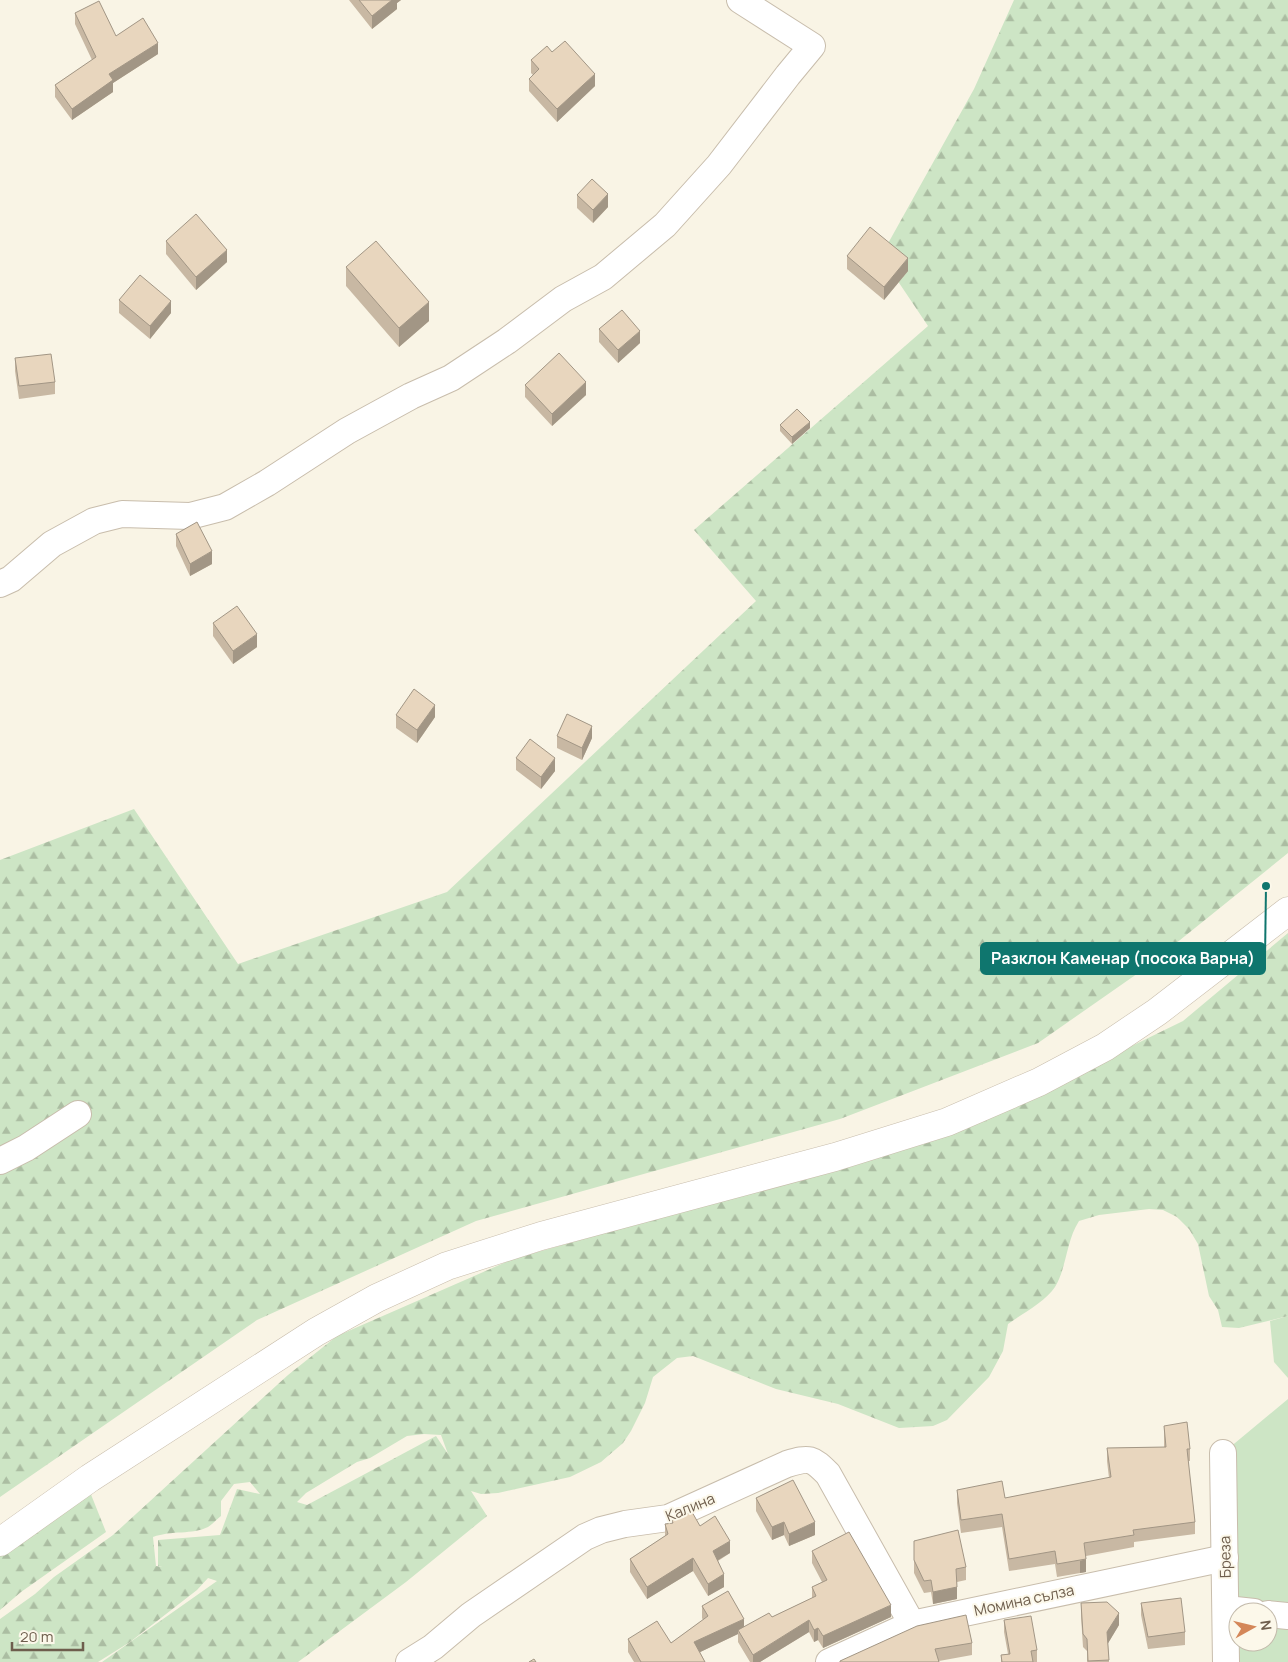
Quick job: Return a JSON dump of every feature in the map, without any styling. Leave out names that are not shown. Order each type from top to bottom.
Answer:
[{"type":"street","points":[[0,584],[11,579],[52,544],[94,521],[122,514],[190,516],[225,507],[268,483],[347,431],[412,396],[451,378],[507,341],[563,299],[603,277],[665,225],[719,165],[812,46],[740,0]]},
{"type":"street","points":[[0,1542],[107,1468],[316,1332],[377,1298],[447,1266],[542,1236],[835,1157],[947,1122],[1039,1082],[1105,1048],[1157,1012],[1288,911]]},
{"type":"street","points":[[0,1161],[26,1148],[78,1114]]},
{"type":"street","name":"Бреза","points":[[1223,1453],[1226,1662]]},
{"type":"street","name":"Калина","points":[[409,1662],[437,1654],[471,1615],[585,1537],[601,1530],[625,1524],[668,1518],[802,1459],[815,1461],[828,1474],[912,1624]]},
{"type":"street","name":"Момина сълза","points":[[829,1662],[912,1624],[1225,1558]]},
{"type":"green space","points":[[1014,0],[1288,0],[1288,853],[1144,969],[1038,1043],[840,1119],[476,1221],[257,1320],[0,1497],[0,860],[134,809],[238,964],[447,892],[756,601],[694,530],[928,326],[881,256],[974,89]]},
{"type":"green space","points":[[1288,933],[1288,1316],[1239,1328],[1222,1327],[1218,1310],[1209,1296],[1198,1244],[1189,1229],[1177,1217],[1163,1210],[1149,1209],[1099,1215],[1079,1221],[1071,1237],[1059,1279],[1051,1292],[1008,1324],[1003,1351],[989,1377],[947,1420],[933,1426],[899,1428],[838,1404],[776,1389],[693,1356],[677,1358],[653,1377],[645,1403],[631,1431],[623,1443],[601,1462],[570,1477],[498,1493],[481,1494],[471,1491],[487,1516],[406,1582],[298,1662],[102,1662],[217,1581],[208,1578],[197,1590],[130,1642],[98,1662],[0,1662],[0,1619],[113,1535],[288,1375],[337,1336],[513,1259],[945,1137],[1183,1021]],"holes":[[[441,1435],[448,1454],[436,1436],[307,1505],[297,1502],[306,1493],[357,1462],[370,1458],[407,1436]],[[250,1482],[260,1494],[237,1489],[220,1535],[158,1540],[158,1566],[162,1567],[156,1566],[153,1537],[195,1531],[208,1527],[221,1516],[221,1501],[234,1484]]]},
{"type":"green space","points":[[1288,1316],[1288,1378],[1274,1362],[1270,1321]]},
{"type":"green space","points":[[1288,1399],[1288,1662],[1226,1662],[1223,1453]]},
{"type":"green space","points":[[88,1487],[106,1532],[21,1592],[0,1610],[0,1551]]},
{"type":"building","points":[[359,0],[392,0],[372,16]]},
{"type":"building","points":[[99,1],[116,36],[143,18],[158,43],[109,74],[113,80],[72,109],[55,85],[96,57],[75,13]]},
{"type":"building","points":[[565,41],[595,74],[557,109],[529,79],[539,69],[531,60],[547,46],[552,52]]},
{"type":"building","points":[[592,179],[608,194],[593,210],[577,195]]},
{"type":"building","points":[[196,214],[227,250],[196,277],[166,241]]},
{"type":"building","points":[[870,227],[908,258],[884,287],[847,256]]},
{"type":"building","points":[[376,241],[429,302],[399,328],[346,267]]},
{"type":"building","points":[[140,275],[171,301],[150,326],[119,300]]},
{"type":"building","points":[[622,310],[640,331],[618,350],[599,329]]},
{"type":"building","points":[[559,353],[586,382],[552,414],[525,385]]},
{"type":"building","points":[[51,354],[55,382],[19,386],[15,358]]},
{"type":"building","points":[[797,409],[810,422],[792,437],[780,425]]},
{"type":"building","points":[[197,522],[212,551],[190,564],[176,534]]},
{"type":"building","points":[[237,606],[257,634],[233,651],[213,623]]},
{"type":"building","points":[[414,689],[435,705],[417,730],[396,715]]},
{"type":"building","points":[[567,714],[592,726],[582,748],[557,736]]},
{"type":"building","points":[[530,739],[555,758],[541,777],[516,758]]},
{"type":"building","points":[[1187,1422],[1190,1449],[1187,1449],[1195,1522],[1133,1530],[1134,1535],[1084,1543],[1086,1559],[1057,1564],[1055,1551],[1009,1559],[1002,1514],[961,1520],[957,1490],[1002,1481],[1005,1498],[1111,1477],[1107,1448],[1166,1447],[1164,1426]]},
{"type":"building","points":[[793,1480],[815,1522],[789,1534],[784,1522],[772,1527],[756,1498]]},
{"type":"building","points":[[692,1512],[700,1526],[715,1516],[730,1541],[713,1551],[724,1574],[708,1584],[693,1558],[647,1587],[630,1559],[668,1534],[665,1524],[673,1523],[672,1520]]},
{"type":"building","points":[[958,1530],[966,1567],[956,1569],[957,1587],[933,1592],[931,1580],[924,1581],[914,1560],[914,1541]]},
{"type":"building","points":[[849,1532],[891,1605],[823,1636],[818,1628],[814,1630],[809,1620],[753,1655],[738,1630],[769,1613],[772,1617],[816,1596],[812,1587],[827,1580],[812,1551]]},
{"type":"building","points":[[728,1591],[744,1619],[694,1642],[705,1662],[641,1662],[628,1639],[657,1621],[671,1643],[708,1616],[702,1606]]},
{"type":"building","points":[[1181,1598],[1185,1632],[1148,1637],[1141,1603]]},
{"type":"building","points":[[1107,1602],[1119,1613],[1107,1632],[1109,1660],[1088,1661],[1087,1639],[1083,1634],[1081,1603]]},
{"type":"building","points":[[966,1615],[972,1643],[935,1649],[939,1662],[840,1662],[917,1626]]},
{"type":"building","points":[[1031,1616],[1037,1650],[1031,1651],[1033,1662],[1002,1662],[1001,1655],[1010,1654],[1004,1620]]},
{"type":"place","name":"Разклон Каменар (посока Варна)","points":[[1266,886]]}]
